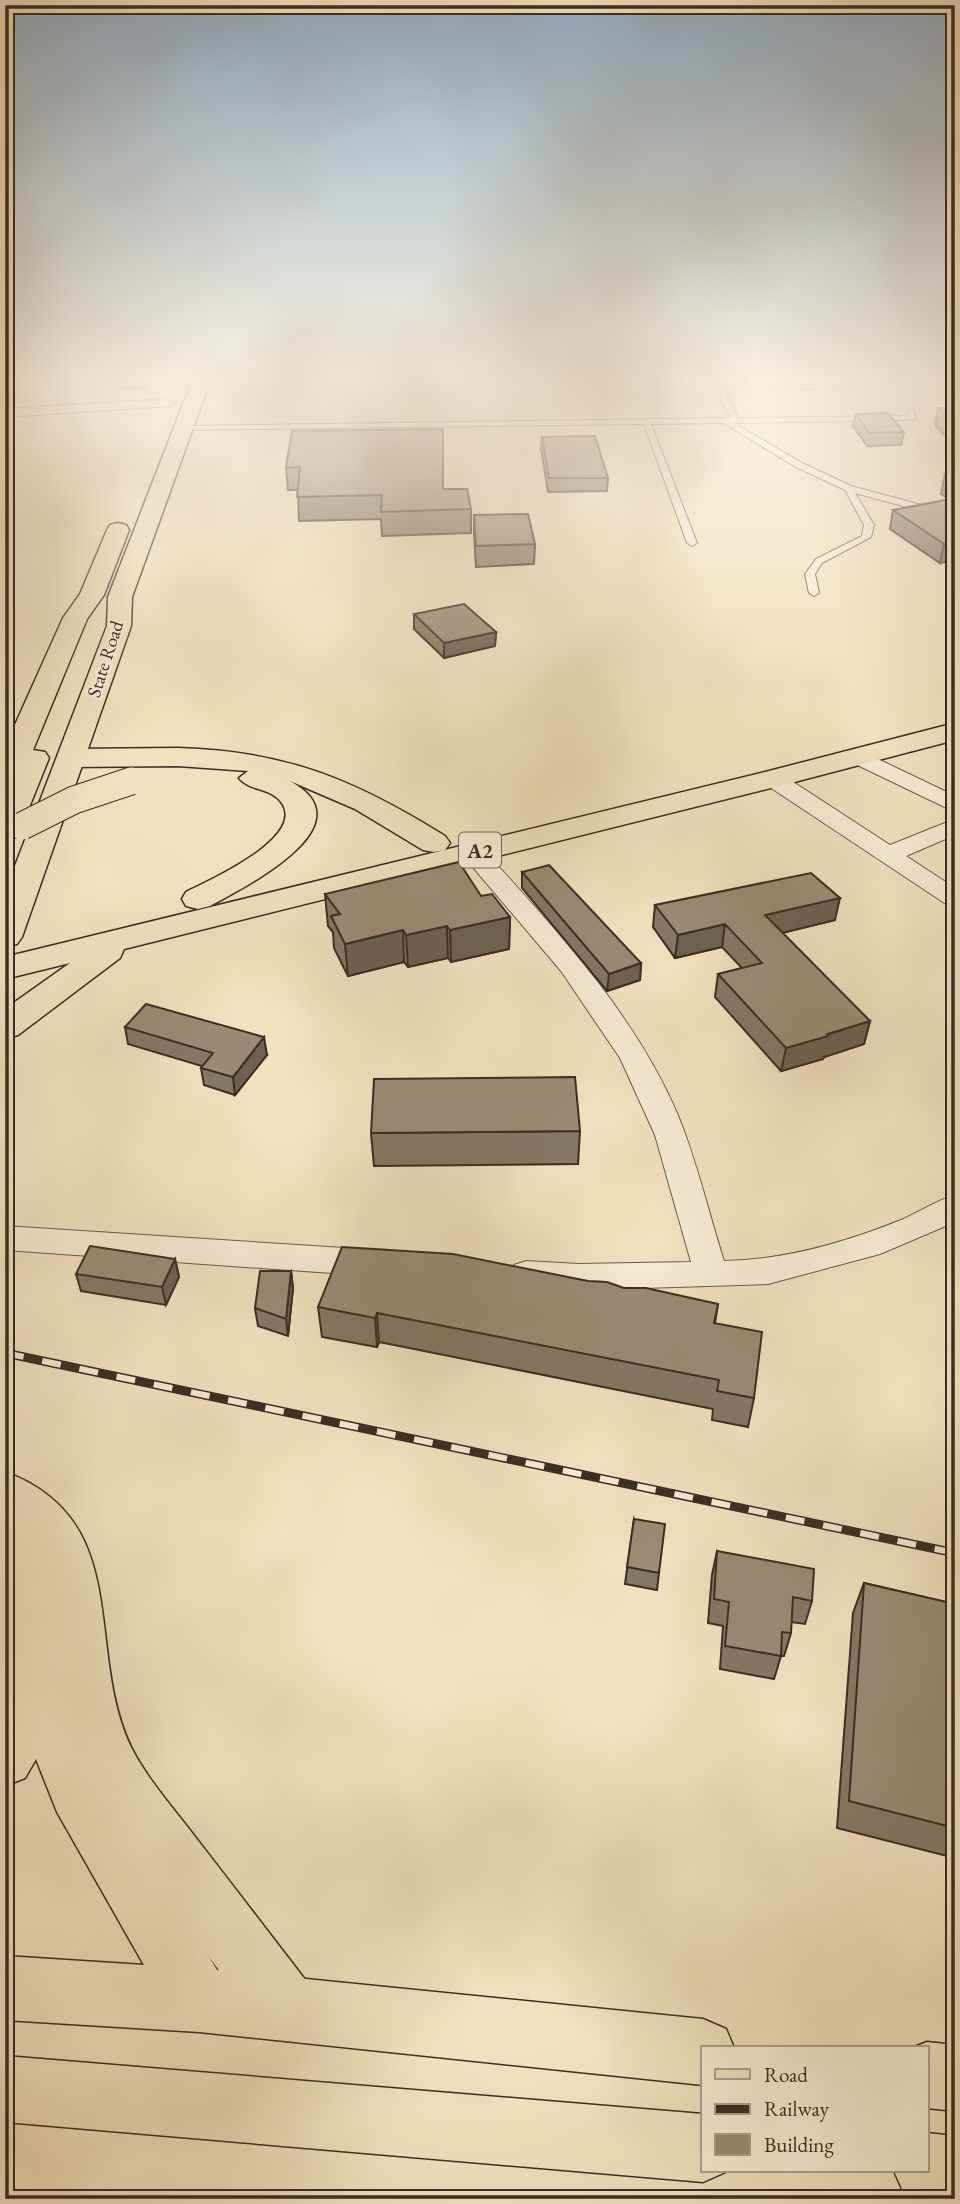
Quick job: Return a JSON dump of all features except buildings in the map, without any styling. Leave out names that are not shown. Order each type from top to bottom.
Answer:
[{"type":"main road","name":"State Road","points":[[5,781],[75,618],[106,596],[158,484]]},
{"type":"main road","name":"State Road","points":[[5,939],[119,626],[106,596],[127,505]]},
{"type":"main road","points":[[5,874],[14,828],[106,596]]},
{"type":"main road","name":"A2","points":[[5,939],[198,899],[751,769],[955,714]]},
{"type":"main road","name":"A2","points":[[5,968],[773,779],[955,731]]},
{"type":"main road","points":[[71,758],[183,757],[244,761],[281,769],[342,791],[395,818],[433,843]]},
{"type":"main road","points":[[14,828],[74,800],[131,781],[177,774],[230,774],[270,782],[281,787],[299,804],[299,828],[287,845],[198,899]]},
{"type":"main road","points":[[5,1027],[127,938]]},
{"type":"main road","points":[[5,1494],[37,1514],[59,1543],[70,1568],[88,1700],[108,1762],[147,1822],[287,2009]]},
{"type":"main road","points":[[5,1541],[24,1565],[38,1600],[42,1629],[40,1699],[78,1791],[199,2000]]},
{"type":"main road","points":[[5,1758],[40,1699]]},
{"type":"main road","points":[[5,1988],[199,2000],[701,2052]]},
{"type":"main road","points":[[928,2075],[955,2078]]},
{"type":"main road","points":[[5,2089],[701,2148]]},
{"type":"main road","points":[[928,2167],[955,2170]]},
{"type":"street","points":[[859,757],[955,805]]},
{"type":"street","points":[[773,779],[955,899]]},
{"type":"street","points":[[887,855],[955,826]]},
{"type":"street","points":[[472,852],[556,946],[604,1008],[652,1092],[680,1166],[711,1274]]},
{"type":"street","points":[[497,1272],[579,1278],[774,1271],[832,1256],[897,1233],[955,1207]]},
{"type":"street","points":[[5,1238],[401,1265]]},
{"type":"lane","points":[[670,484],[692,543]]},
{"type":"lane","points":[[839,484],[955,517]]},
{"type":"lane","points":[[814,593],[810,574],[819,561],[866,537],[869,525],[848,488]]},
{"type":"railway","points":[[5,1353],[955,1553]]}]
